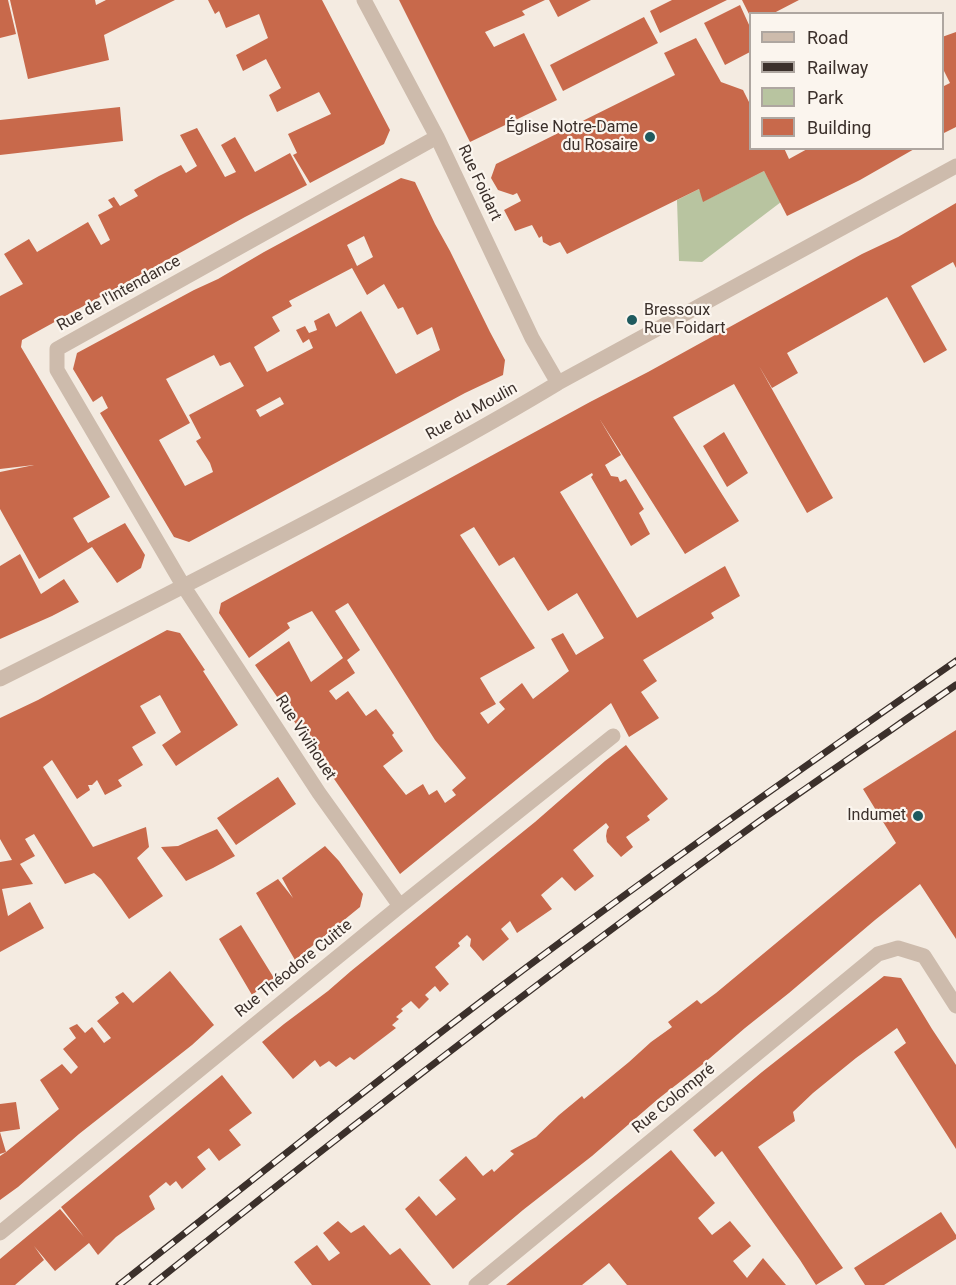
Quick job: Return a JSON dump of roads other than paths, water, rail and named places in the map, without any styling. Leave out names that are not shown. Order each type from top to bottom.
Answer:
[{"type":"street","name":"Rue Foidart","points":[[364,0],[437,137],[532,338],[558,383]]},
{"type":"street","name":"Rue de l'Intendance","points":[[184,587],[57,370],[57,349],[437,137]]},
{"type":"street","name":"Rue du Moulin","points":[[0,679],[184,587],[387,480],[558,383],[956,166]]},
{"type":"street","name":"Rue Vivihouet","points":[[184,587],[319,793],[400,906]]},
{"type":"street","name":"Rue Théodore Cuitte","points":[[0,1233],[400,906],[613,736]]},
{"type":"street","name":"Rue Colompré","points":[[476,1285],[878,954],[898,948],[924,956],[956,1006]]},
{"type":"railway","points":[[119,1285],[495,991],[724,824],[956,661]]},
{"type":"railway","points":[[152,1285],[530,990],[761,820],[956,685]]},
{"type":"place","name":"Église Notre-Dame du Rosaire","points":[[650,137]]},
{"type":"place","name":"Bressoux Rue Foidart","points":[[632,320]]},
{"type":"place","name":"Indumet","points":[[918,816]]}]
